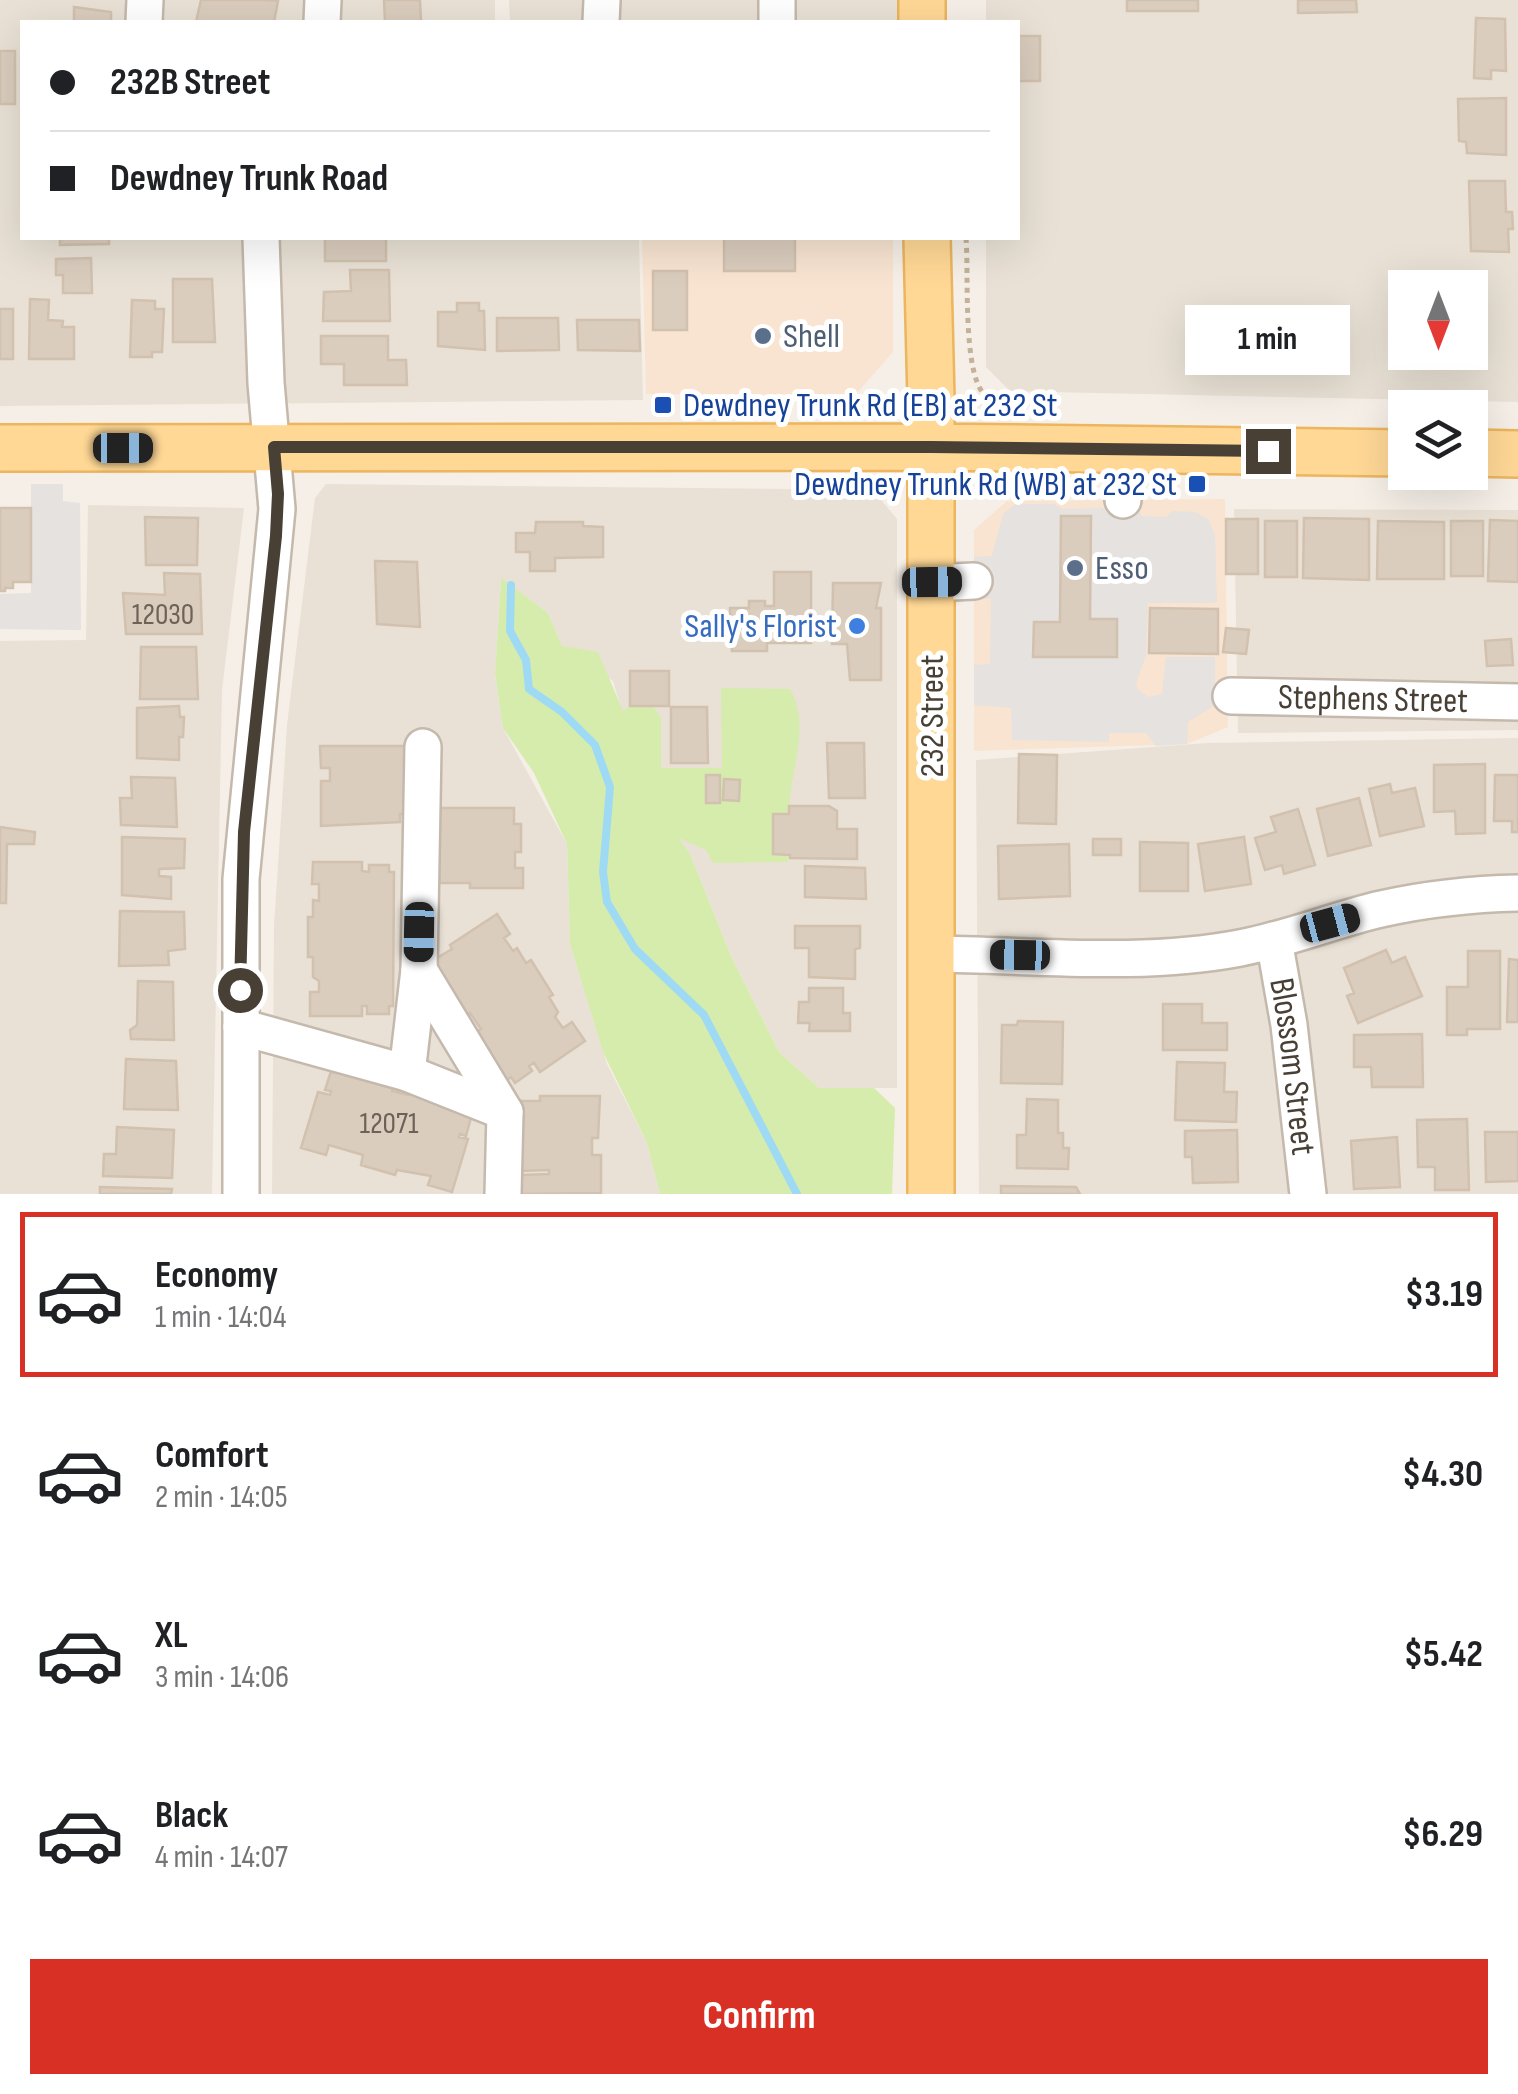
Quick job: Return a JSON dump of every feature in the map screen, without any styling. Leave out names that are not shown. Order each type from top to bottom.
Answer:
[{"type":"main road","name":"232 Street","points":[[927,240],[931,447],[953,582],[933,954],[931,1194]]},
{"type":"main road","points":[[0,448],[931,447],[1388,453]]},
{"type":"main road","points":[[1488,454],[1518,454]]},
{"type":"street","points":[[240,1194],[241,879],[278,494],[266,383],[261,240]]},
{"type":"street","points":[[1122,449],[1124,500]]},
{"type":"street","name":"Stephens Street","points":[[1232,696],[1518,702]]},
{"type":"street","points":[[407,1074],[418,970],[424,747]]},
{"type":"street","points":[[933,954],[1131,957],[1204,953],[1274,940],[1397,906],[1470,894],[1518,893]]},
{"type":"street","name":"Blossom Street","points":[[1274,940],[1291,1043],[1308,1194]]},
{"type":"street","points":[[418,970],[505,1112],[503,1194]]},
{"type":"street","points":[[241,1026],[407,1074],[505,1112]]},
{"type":"path","points":[[966,240],[971,362],[977,388],[985,395],[982,398]]},
{"type":"shaded area","points":[[0,0],[495,0],[495,20],[20,20],[20,240],[639,240],[643,400],[0,406]]},
{"type":"shaded area","points":[[509,0],[900,0],[900,20],[510,20]]},
{"type":"shaded area","points":[[986,0],[1518,0],[1518,402],[1488,401],[1488,390],[1388,390],[1388,399],[1010,391],[986,367],[986,240],[1020,240],[1020,20],[986,20]]},
{"type":"shaded area","points":[[642,240],[893,240],[893,352],[855,395],[646,394]]},
{"type":"shaded area","points":[[31,484],[63,484],[63,501],[80,503],[81,630],[0,629],[0,594],[31,593]]},
{"type":"shaded area","points":[[326,484],[873,490],[897,519],[897,1088],[819,1088],[779,1052],[731,956],[690,854],[646,790],[613,681],[562,646],[548,613],[501,579],[495,674],[503,728],[567,844],[570,944],[607,1064],[647,1143],[660,1194],[272,1194],[274,927],[287,725],[315,498]]},
{"type":"shaded area","points":[[1139,499],[1141,516],[1166,517],[1173,511],[1195,512],[1208,519],[1215,535],[1217,603],[1148,603],[1146,655],[1136,683],[1138,690],[1149,697],[1162,694],[1166,657],[1215,657],[1215,705],[1188,722],[1187,744],[1156,746],[1146,733],[1109,733],[1109,742],[1012,740],[1011,708],[974,705],[974,665],[990,664],[991,599],[974,597],[974,557],[992,556],[1003,514],[1016,504],[1107,508]]},
{"type":"shaded area","points":[[1225,499],[1228,727],[1187,744],[974,751],[974,530],[1007,501]]},
{"type":"shaded area","points":[[88,505],[244,508],[222,690],[212,1194],[0,1194],[0,641],[86,640]]},
{"type":"shaded area","points":[[1234,509],[1518,510],[1518,730],[1238,733]]},
{"type":"shaded area","points":[[1518,738],[1518,1194],[979,1194],[976,760],[1208,743]]},
{"type":"green space","points":[[501,578],[548,613],[562,646],[598,652],[623,711],[630,706],[653,706],[661,718],[661,768],[722,768],[721,688],[790,689],[799,719],[798,750],[789,814],[773,815],[773,854],[787,855],[788,862],[713,863],[706,850],[679,838],[690,854],[731,956],[779,1052],[819,1088],[874,1088],[895,1108],[892,1194],[660,1194],[647,1143],[603,1052],[570,944],[567,844],[534,773],[503,728],[495,674]]},
{"type":"building","points":[[201,0],[278,1],[274,20],[196,20]]},
{"type":"building","points":[[384,0],[420,0],[421,20],[385,20]]},
{"type":"building","points":[[1127,0],[1198,0],[1198,11],[1127,11]]},
{"type":"building","points":[[1298,0],[1356,0],[1357,12],[1298,13]]},
{"type":"building","points":[[74,7],[111,12],[111,20],[74,20]]},
{"type":"building","points":[[1476,18],[1505,19],[1506,71],[1491,70],[1491,79],[1474,78]]},
{"type":"building","points":[[1020,36],[1040,36],[1040,81],[1020,81]]},
{"type":"building","points":[[0,51],[15,51],[15,104],[0,104]]},
{"type":"building","points":[[1506,98],[1506,155],[1467,153],[1466,142],[1459,141],[1458,99]]},
{"type":"building","points":[[1469,181],[1505,181],[1506,212],[1512,212],[1513,229],[1508,229],[1509,252],[1471,251]]},
{"type":"building","points":[[60,240],[109,240],[109,244],[60,245]]},
{"type":"building","points":[[325,240],[386,240],[386,261],[325,261]]},
{"type":"building","points":[[724,240],[795,240],[795,271],[724,271]]},
{"type":"building","points":[[91,258],[92,293],[63,293],[63,275],[56,275],[56,259]]},
{"type":"building","points":[[350,270],[389,270],[390,321],[323,321],[324,292],[351,291]]},
{"type":"building","points":[[653,271],[687,271],[687,330],[653,330]]},
{"type":"building","points":[[173,279],[212,279],[215,342],[173,342]]},
{"type":"building","points":[[30,299],[49,300],[48,320],[63,321],[62,327],[74,327],[74,359],[29,359]]},
{"type":"building","points":[[132,300],[155,301],[155,309],[164,309],[162,352],[152,352],[152,357],[130,357]]},
{"type":"building","points":[[457,303],[479,303],[479,311],[484,311],[485,350],[438,346],[438,312],[457,312]]},
{"type":"building","points":[[0,309],[13,309],[13,359],[0,359]]},
{"type":"building","points":[[497,318],[558,318],[559,350],[497,351]]},
{"type":"building","points":[[577,320],[639,320],[640,351],[578,350]]},
{"type":"building","points":[[321,336],[388,336],[388,360],[406,360],[407,385],[344,385],[344,364],[321,364]]},
{"type":"building","points":[[0,508],[31,508],[31,582],[13,582],[13,588],[5,591],[0,591]]},
{"type":"building","name":"Esso","points":[[1061,516],[1091,516],[1090,619],[1117,619],[1117,657],[1033,657],[1034,622],[1060,622]]},
{"type":"building","points":[[145,517],[198,518],[197,565],[146,565]]},
{"type":"building","points":[[1304,518],[1369,519],[1369,580],[1303,578]]},
{"type":"building","points":[[1226,519],[1258,519],[1258,574],[1226,574]]},
{"type":"building","points":[[1490,520],[1518,521],[1518,582],[1488,581]]},
{"type":"building","points":[[1265,521],[1297,521],[1297,577],[1265,577]]},
{"type":"building","points":[[1378,521],[1444,522],[1444,579],[1377,579]]},
{"type":"building","points":[[1451,521],[1483,521],[1483,576],[1451,576]]},
{"type":"building","points":[[536,522],[583,522],[583,526],[603,527],[603,557],[555,558],[555,571],[530,571],[530,552],[516,552],[516,533],[535,533]]},
{"type":"building","points":[[375,561],[417,562],[420,627],[377,624]]},
{"type":"building","points":[[774,572],[811,572],[811,643],[767,643],[767,651],[732,651],[730,608],[749,608],[749,601],[765,601],[765,606],[774,606]]},
{"type":"building","points":[[164,573],[200,574],[202,634],[126,634],[123,593],[165,595]]},
{"type":"building","name":"Sally's Florist","points":[[833,583],[881,583],[876,608],[881,608],[881,680],[850,680],[847,644],[832,644]]},
{"type":"building","points":[[1150,608],[1218,609],[1218,654],[1149,653]]},
{"type":"building","points":[[1226,628],[1249,630],[1246,654],[1223,652]]},
{"type":"building","points":[[1511,639],[1513,665],[1487,666],[1485,641]]},
{"type":"building","points":[[141,647],[196,647],[198,699],[140,699]]},
{"type":"building","points":[[630,671],[669,671],[669,706],[630,706]]},
{"type":"building","points":[[179,706],[180,717],[184,717],[179,760],[137,758],[137,708]]},
{"type":"building","points":[[671,707],[707,707],[708,763],[671,763]]},
{"type":"building","points":[[827,743],[864,743],[865,798],[829,798]]},
{"type":"building","points":[[320,746],[404,746],[405,814],[400,814],[400,822],[321,826],[321,781],[330,781],[330,768],[321,768]]},
{"type":"building","points":[[1019,754],[1057,755],[1056,824],[1018,823]]},
{"type":"building","points":[[1485,764],[1485,833],[1456,834],[1455,811],[1434,812],[1434,765]]},
{"type":"building","points":[[706,775],[720,775],[720,803],[706,803]]},
{"type":"building","points":[[1495,775],[1518,775],[1518,832],[1512,832],[1512,821],[1494,821]]},
{"type":"building","points":[[131,777],[175,778],[177,827],[121,825],[120,798],[132,798]]},
{"type":"building","points":[[724,779],[740,780],[739,801],[723,800]]},
{"type":"building","points":[[1390,784],[1392,793],[1415,788],[1424,826],[1380,836],[1369,789]]},
{"type":"building","points":[[1359,798],[1371,845],[1328,856],[1317,809]]},
{"type":"building","points":[[789,806],[829,806],[837,811],[837,829],[857,829],[857,859],[773,854],[773,814],[789,814]]},
{"type":"building","points":[[439,808],[514,808],[514,824],[521,824],[521,852],[515,852],[515,868],[523,868],[523,888],[470,888],[470,883],[439,883]]},
{"type":"building","points":[[1298,809],[1315,865],[1284,874],[1282,865],[1265,870],[1255,838],[1276,832],[1271,817]]},
{"type":"building","points":[[0,827],[35,832],[34,844],[7,844],[6,903],[0,903]]},
{"type":"building","points":[[122,837],[185,839],[184,868],[159,869],[159,876],[171,877],[171,899],[122,895]]},
{"type":"building","points":[[1244,837],[1251,884],[1205,891],[1198,844]]},
{"type":"building","points":[[1093,839],[1121,839],[1121,855],[1093,855]]},
{"type":"building","points":[[1140,842],[1188,843],[1188,891],[1140,891]]},
{"type":"building","points":[[1069,844],[1070,896],[999,899],[998,846]]},
{"type":"building","points":[[313,862],[362,862],[362,871],[369,872],[369,865],[389,865],[389,872],[394,872],[393,1006],[389,1006],[389,1014],[367,1014],[367,1006],[362,1006],[362,1016],[310,1016],[310,992],[319,992],[319,981],[313,977],[313,957],[308,957],[308,917],[313,917],[313,900],[319,901],[319,884],[312,884]]},
{"type":"building","points":[[805,866],[865,868],[866,899],[805,897]]},
{"type":"building","points":[[120,911],[184,912],[185,949],[168,951],[169,965],[119,966]]},
{"type":"building","points":[[497,914],[510,934],[504,938],[513,951],[517,948],[526,963],[531,960],[553,995],[549,997],[558,1012],[555,1017],[563,1028],[572,1022],[585,1041],[540,1072],[534,1063],[529,1066],[532,1071],[515,1083],[511,1077],[507,1080],[476,1032],[481,1029],[470,1013],[465,1016],[433,968],[438,965],[435,959],[452,949],[450,945]]},
{"type":"building","points":[[795,926],[860,926],[855,979],[809,977],[809,948],[795,948]]},
{"type":"building","points":[[1386,950],[1392,963],[1405,957],[1422,996],[1358,1023],[1347,996],[1354,993],[1344,968]]},
{"type":"building","points":[[1468,951],[1500,951],[1500,1029],[1467,1029],[1467,1035],[1447,1035],[1447,987],[1468,987]]},
{"type":"building","points":[[1509,959],[1518,960],[1518,1022],[1507,1022]]},
{"type":"building","points":[[138,981],[173,982],[174,1040],[131,1039],[130,1030],[137,1025]]},
{"type":"building","points":[[809,988],[843,988],[843,1013],[850,1013],[850,1031],[809,1031],[810,1023],[798,1023],[799,1002],[809,1002]]},
{"type":"building","points":[[1163,1004],[1202,1004],[1202,1023],[1227,1023],[1227,1050],[1163,1050]]},
{"type":"building","points":[[1018,1021],[1063,1022],[1062,1084],[1001,1083],[1002,1025],[1017,1025]]},
{"type":"building","points":[[1422,1034],[1423,1087],[1372,1087],[1371,1067],[1354,1067],[1354,1035]]},
{"type":"building","points":[[126,1059],[176,1061],[178,1110],[124,1109]]},
{"type":"building","points":[[1177,1062],[1225,1063],[1224,1092],[1237,1092],[1236,1122],[1175,1120]]},
{"type":"building","points":[[338,1069],[393,1086],[392,1091],[408,1095],[410,1091],[472,1114],[466,1136],[459,1137],[468,1139],[452,1192],[428,1185],[431,1176],[397,1170],[395,1175],[361,1165],[363,1155],[329,1145],[326,1155],[301,1148],[318,1092],[330,1095],[331,1091],[325,1090],[331,1071],[337,1073]]},
{"type":"building","points":[[540,1096],[600,1096],[598,1138],[592,1138],[592,1155],[601,1155],[601,1193],[515,1194],[521,1175],[549,1174],[549,1170],[521,1171],[521,1101],[540,1101]]},
{"type":"building","points":[[1027,1099],[1058,1100],[1058,1133],[1063,1133],[1063,1148],[1069,1148],[1068,1169],[1017,1168],[1017,1135],[1026,1135]]},
{"type":"building","points":[[1467,1119],[1469,1190],[1435,1190],[1435,1167],[1418,1167],[1417,1120]]},
{"type":"building","points":[[117,1127],[174,1130],[172,1178],[103,1176],[104,1154],[116,1154]]},
{"type":"building","points":[[1237,1130],[1238,1182],[1193,1183],[1192,1157],[1185,1157],[1185,1131]]},
{"type":"building","points":[[1485,1132],[1518,1132],[1518,1181],[1486,1182]]},
{"type":"building","points":[[1397,1137],[1400,1187],[1354,1189],[1351,1141]]},
{"type":"building","points":[[1001,1186],[1076,1187],[1080,1194],[1001,1194]]},
{"type":"building","points":[[100,1187],[172,1189],[171,1194],[100,1194]]},
{"type":"waterway","points":[[511,585],[510,631],[526,660],[529,689],[562,712],[595,745],[610,787],[603,872],[607,902],[635,949],[704,1015],[797,1194]]},
{"type":"place","name":"Shell","points":[[763,336]]},
{"type":"place","name":"Dewdney Trunk Rd (EB) at 232 St","points":[[663,405]]},
{"type":"place","name":"Dewdney Trunk Rd (WB) at 232 St","points":[[1197,484]]},
{"type":"place","name":"Esso","points":[[1075,568]]},
{"type":"place","name":"Sally's Florist","points":[[857,626]]},
{"type":"route","points":[[240,990],[244,832],[276,536],[274,447],[1268,451]]}]
